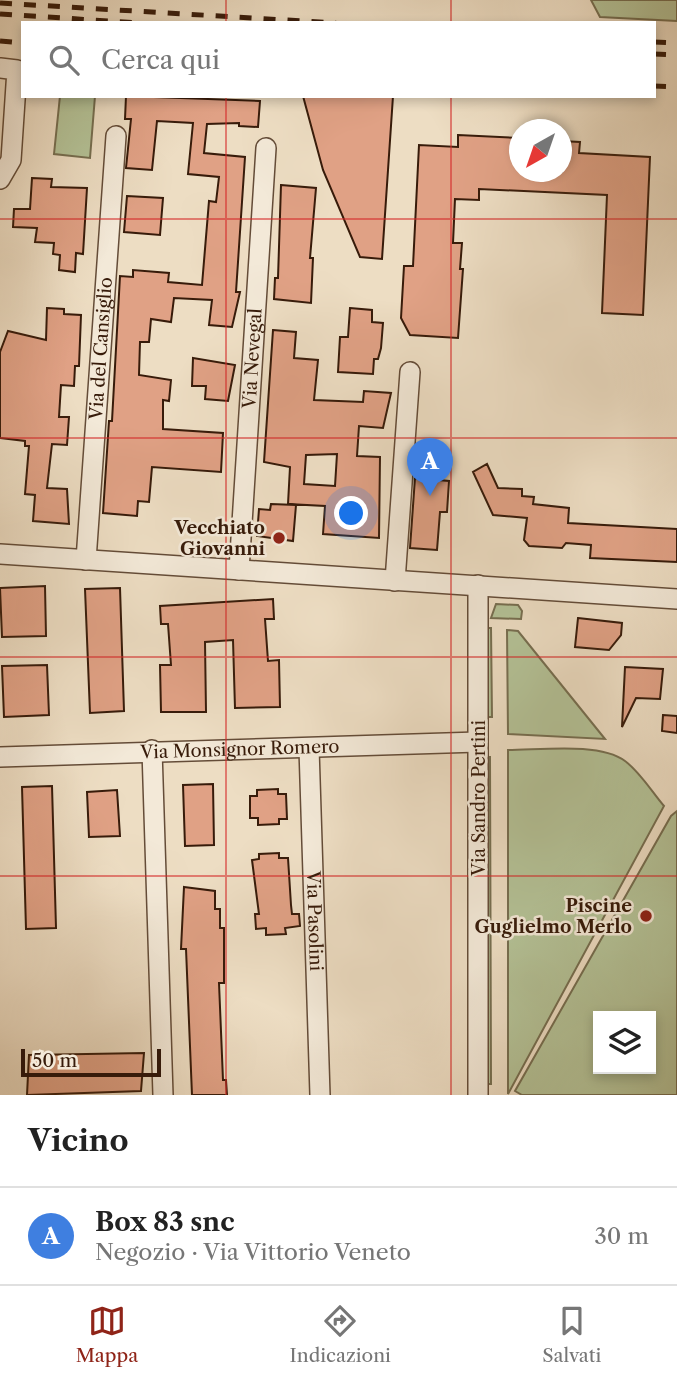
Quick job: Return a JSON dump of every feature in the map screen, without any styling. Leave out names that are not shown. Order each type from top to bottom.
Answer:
[{"type":"street","points":[[0,68],[17,70],[12,160],[0,179]]},
{"type":"street","name":"Via del Cansiglio","points":[[86,560],[116,136]]},
{"type":"street","name":"Via Nevegal","points":[[239,570],[266,148]]},
{"type":"street","points":[[395,581],[410,372]]},
{"type":"street","points":[[0,555],[677,599]]},
{"type":"street","name":"Via Sandro Pertini","points":[[478,585],[478,1095]]},
{"type":"street","name":"Via Monsignor Romero","points":[[0,757],[152,750],[478,742]]},
{"type":"street","name":"Via Pasolini","points":[[309,748],[320,1095]]},
{"type":"street","points":[[152,750],[163,1095]]},
{"type":"green space","points":[[591,0],[677,0],[677,21],[600,17]]},
{"type":"green space","points":[[60,98],[95,98],[90,158],[54,154]]},
{"type":"green space","points":[[496,604],[518,605],[522,611],[521,619],[491,618]]},
{"type":"green space","points":[[487,628],[491,628],[492,717],[488,717]]},
{"type":"green space","points":[[507,630],[518,631],[605,739],[508,734]]},
{"type":"green space","points":[[569,748],[614,755],[636,771],[664,806],[508,1094],[508,750]]},
{"type":"green space","points":[[487,757],[490,757],[491,1084],[488,1084]]},
{"type":"green space","name":"Piscine Guglielmo Merlo","points":[[677,811],[677,1095],[522,1095],[515,1091],[671,816]]},
{"type":"building","points":[[126,98],[260,101],[258,127],[239,126],[239,123],[207,124],[204,153],[245,157],[236,292],[240,292],[232,327],[209,325],[212,300],[174,298],[171,322],[151,319],[149,342],[140,342],[139,375],[171,380],[169,401],[163,400],[163,429],[223,433],[221,472],[152,467],[149,502],[138,501],[137,516],[103,513],[109,421],[112,421],[120,276],[133,277],[133,270],[169,273],[168,282],[202,285],[209,201],[216,202],[219,177],[188,174],[193,123],[157,121],[152,170],[126,168],[131,119],[125,119]]},
{"type":"building","points":[[304,98],[393,98],[382,259],[360,257],[323,170]]},
{"type":"building","points":[[458,135],[509,137],[509,182],[572,182],[572,142],[580,142],[579,153],[650,157],[643,315],[602,313],[607,195],[479,189],[479,200],[455,199],[453,243],[462,243],[460,269],[463,269],[458,338],[410,335],[401,318],[404,266],[413,266],[419,145],[458,147]]},
{"type":"building","points":[[32,178],[52,179],[51,187],[87,188],[83,254],[76,253],[75,272],[59,270],[60,255],[53,254],[54,243],[35,242],[37,228],[13,227],[14,209],[30,209]]},
{"type":"building","points":[[281,185],[316,188],[310,258],[313,258],[311,303],[274,299],[275,278],[278,278]]},
{"type":"building","points":[[127,196],[163,198],[160,235],[124,232]]},
{"type":"building","points":[[47,308],[64,309],[64,314],[81,315],[79,366],[75,366],[74,386],[61,385],[59,417],[69,417],[67,445],[52,444],[47,488],[67,489],[69,524],[33,521],[35,495],[25,494],[29,446],[25,446],[25,441],[0,438],[0,352],[8,331],[46,340]]},
{"type":"building","points":[[350,308],[372,310],[372,322],[383,323],[381,348],[378,359],[374,359],[373,374],[338,372],[340,337],[348,337]]},
{"type":"building","points":[[273,330],[296,332],[294,358],[318,360],[314,400],[363,402],[364,391],[391,393],[383,428],[359,426],[357,456],[380,457],[379,538],[323,534],[325,506],[288,504],[290,467],[264,462]],"holes":[[[337,454],[335,486],[304,484],[306,455]]]},
{"type":"building","points":[[193,358],[235,365],[228,401],[205,399],[206,386],[192,386]]},
{"type":"building","points":[[487,464],[498,488],[522,489],[522,496],[534,497],[533,504],[569,508],[568,523],[677,529],[677,562],[590,558],[591,545],[566,543],[562,548],[529,546],[524,540],[527,518],[493,515],[473,472]]},
{"type":"building","points":[[415,478],[449,481],[447,512],[440,512],[437,550],[410,548]]},
{"type":"building","points":[[271,504],[296,505],[293,541],[257,536],[259,509],[270,510]]},
{"type":"building","points":[[45,586],[46,636],[2,637],[0,588]]},
{"type":"building","points":[[120,588],[124,711],[90,713],[85,589]]},
{"type":"building","points":[[273,599],[274,619],[265,619],[268,661],[279,660],[280,707],[235,708],[233,640],[205,642],[206,712],[161,712],[160,665],[171,665],[168,624],[161,624],[160,606]]},
{"type":"building","points":[[578,618],[622,623],[621,635],[609,650],[575,647]]},
{"type":"building","points":[[47,665],[49,715],[4,717],[2,666]]},
{"type":"building","points":[[625,667],[663,669],[660,699],[636,698],[622,727]]},
{"type":"building","points":[[663,715],[677,716],[677,733],[662,731]]},
{"type":"building","points":[[213,784],[214,845],[185,846],[183,785]]},
{"type":"building","points":[[52,786],[56,928],[26,929],[22,787]]},
{"type":"building","points":[[278,789],[278,794],[286,794],[287,819],[279,819],[279,824],[258,825],[258,818],[250,818],[250,796],[257,796],[257,790]]},
{"type":"building","points":[[117,790],[120,836],[89,837],[87,792]]},
{"type":"building","points":[[279,853],[279,858],[288,858],[292,914],[299,914],[300,926],[285,928],[286,934],[266,935],[266,928],[256,929],[255,914],[259,914],[252,860],[259,859],[259,854]]},
{"type":"building","points":[[184,887],[215,891],[215,909],[220,909],[220,928],[224,928],[224,983],[219,983],[223,1080],[226,1080],[227,1095],[192,1095],[186,949],[181,949]]},
{"type":"building","points":[[144,1053],[141,1091],[27,1095],[29,1055]]},
{"type":"railway","points":[[0,3],[302,21]]},
{"type":"railway","points":[[0,14],[109,21]]},
{"type":"railway","points":[[0,41],[21,43]]},
{"type":"railway","points":[[656,42],[677,43]]},
{"type":"railway","points":[[656,54],[677,55]]},
{"type":"railway","points":[[656,86],[677,87]]},
{"type":"place","name":"Box 83 snc","points":[[430,496]]},
{"type":"place","name":"Vecchiato Giovanni","points":[[279,538]]},
{"type":"place","name":"Piscine Guglielmo Merlo","points":[[646,916]]}]
